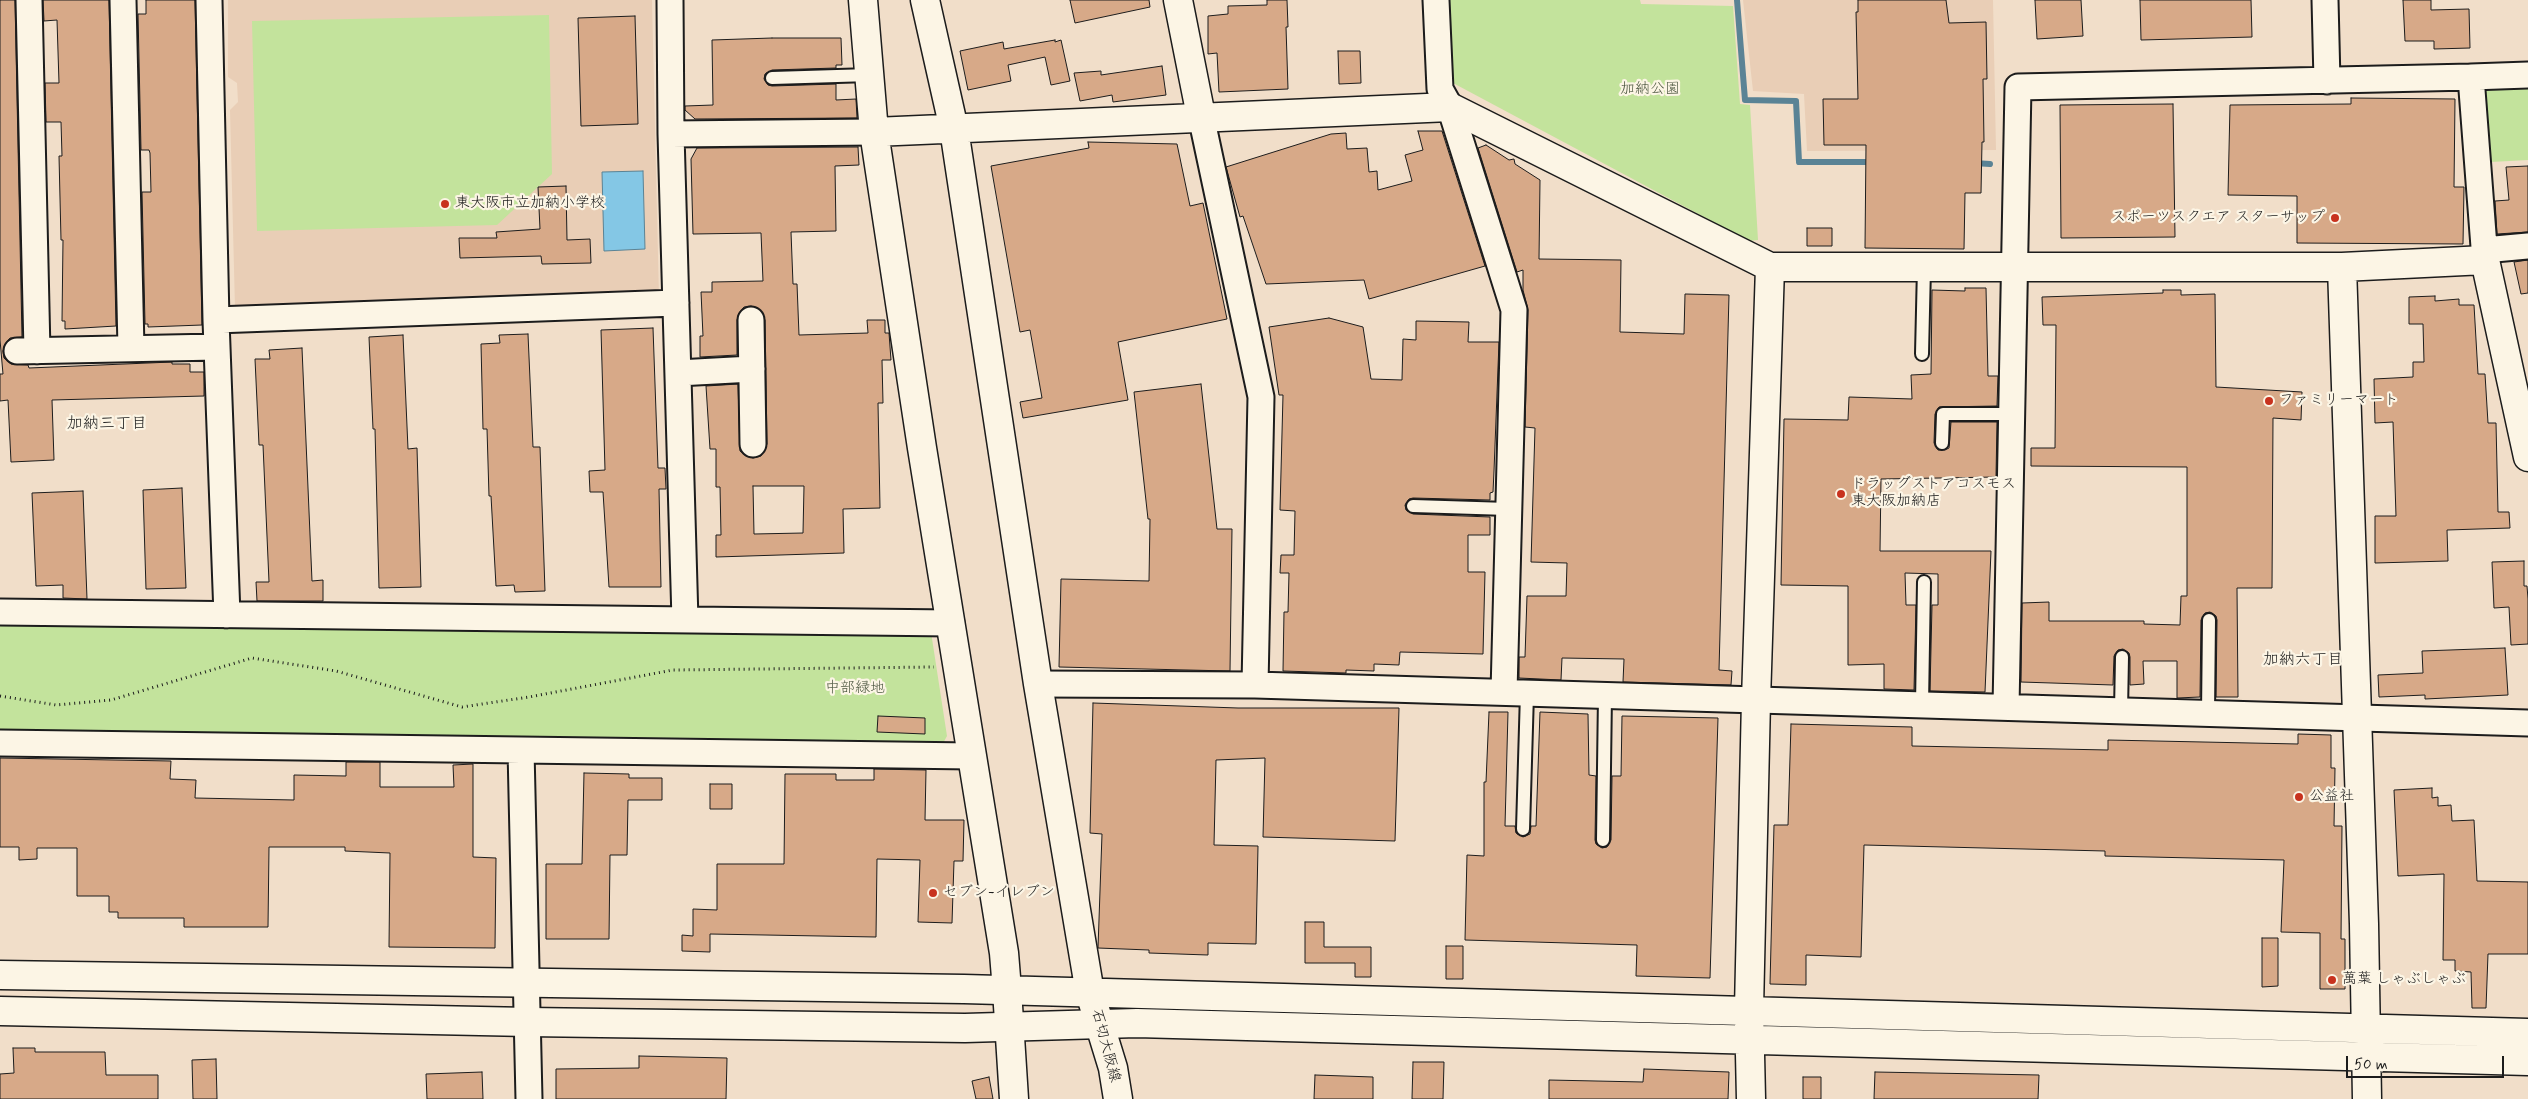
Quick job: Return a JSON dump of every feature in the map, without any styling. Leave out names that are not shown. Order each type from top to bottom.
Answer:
[{"type":"street","points":[[29,0],[27,351],[217,347]]},
{"type":"street","points":[[124,0],[131,348]]},
{"type":"street","points":[[209,0],[216,320],[227,616]]},
{"type":"street","points":[[670,0],[671,134],[685,620]]},
{"type":"street","points":[[864,0],[874,132],[922,448],[1004,953],[1014,1099]]},
{"type":"street","name":"石切大阪線","points":[[926,0],[954,129],[1038,684],[1090,993],[1101,1023],[1113,1068],[1118,1099]]},
{"type":"street","points":[[1178,0],[1261,397],[1255,686]]},
{"type":"street","points":[[1436,0],[1440,89],[1450,107],[1514,310],[1508,509],[1515,693]]},
{"type":"street","points":[[2326,0],[2327,81]]},
{"type":"street","points":[[2006,707],[2018,87],[2471,78],[2528,75]]},
{"type":"street","points":[[2471,78],[2484,255],[2528,455]]},
{"type":"street","points":[[671,134],[874,132],[1201,116],[1450,107],[1770,267],[2342,267],[2484,255],[2528,246]]},
{"type":"street","points":[[1751,1099],[1748,1039],[1756,700],[1770,267]]},
{"type":"street","points":[[2342,267],[2367,1099]]},
{"type":"street","points":[[216,320],[676,303]]},
{"type":"street","points":[[751,320],[753,444]]},
{"type":"street","points":[[678,373],[752,369]]},
{"type":"street","points":[[0,612],[951,623]]},
{"type":"street","points":[[1038,684],[1255,686],[1605,695],[2528,723]]},
{"type":"street","points":[[0,743],[972,756]]},
{"type":"street","points":[[520,750],[529,1099]]},
{"type":"street","points":[[0,975],[525,981],[1007,990],[1749,1009],[2528,1033]]},
{"type":"street","points":[[0,1011],[528,1022],[1008,1028],[1101,1023],[2528,1061]]},
{"type":"lane","points":[[772,78],[870,75]]},
{"type":"lane","points":[[1922,354],[1924,266]]},
{"type":"lane","points":[[1942,443],[1943,414],[2012,414]]},
{"type":"lane","points":[[1413,506],[1508,509]]},
{"type":"lane","points":[[1922,705],[1924,582]]},
{"type":"lane","points":[[2208,713],[2209,620]]},
{"type":"lane","points":[[2121,711],[2122,657]]},
{"type":"lane","points":[[1515,693],[1523,829]]},
{"type":"lane","points":[[1603,840],[1605,695]]},
{"type":"path","points":[[0,696],[56,705],[111,700],[252,658],[336,671],[462,706],[530,697],[673,670],[958,668]]},
{"type":"shaded area","name":"東大阪市立加納小学校","points":[[228,0],[652,0],[659,297],[235,308],[230,110],[238,102],[237,83],[228,77]]},
{"type":"shaded area","points":[[1743,0],[1993,0],[1996,150],[1807,151],[1804,94],[1753,91]]},
{"type":"green space","name":"加納公園","points":[[1449,0],[1640,0],[1641,4],[1733,6],[1740,104],[1750,105],[1758,240],[1749,241],[1453,83]]},
{"type":"green space","points":[[549,15],[552,174],[497,225],[257,231],[252,21]]},
{"type":"green space","points":[[2528,81],[2528,160],[2491,162],[2486,92],[2492,82]]},
{"type":"green space","name":"中部緑地","points":[[0,623],[931,632],[947,736],[941,747],[0,734]]},
{"type":"water","points":[[643,171],[645,249],[604,251],[602,172]]},
{"type":"building","points":[[0,0],[15,0],[22,337],[10,338],[5,344],[4,358],[11,364],[28,365],[29,368],[172,362],[172,364],[190,364],[190,372],[204,372],[204,396],[52,400],[54,460],[11,462],[8,400],[0,401],[0,374],[3,374],[0,340]]},
{"type":"building","points":[[43,0],[109,0],[116,326],[65,329],[65,321],[62,321],[63,240],[61,240],[59,156],[62,156],[61,122],[46,122],[45,83],[59,83],[57,20],[44,21]]},
{"type":"building","points":[[146,0],[195,0],[202,325],[148,327],[148,324],[145,324],[142,192],[151,192],[150,153],[149,150],[141,150],[138,14],[146,14]]},
{"type":"building","points":[[1070,0],[1149,0],[1150,7],[1075,23]]},
{"type":"building","points":[[1267,0],[1287,0],[1288,89],[1219,92],[1217,53],[1208,54],[1208,16],[1228,14],[1228,6],[1267,5]]},
{"type":"building","points":[[1858,0],[1946,0],[1949,23],[1986,22],[1987,79],[1983,79],[1984,142],[1982,142],[1981,193],[1965,193],[1964,249],[1865,248],[1866,145],[1824,145],[1823,99],[1858,99],[1856,12],[1858,12]]},
{"type":"building","points":[[2035,0],[2081,0],[2083,36],[2037,39]]},
{"type":"building","points":[[2140,0],[2251,0],[2252,37],[2141,40]]},
{"type":"building","points":[[2403,0],[2431,0],[2431,10],[2469,9],[2470,48],[2434,49],[2434,41],[2405,41]]},
{"type":"building","points":[[635,16],[638,124],[581,126],[578,18]]},
{"type":"building","points":[[841,38],[842,65],[836,65],[836,68],[772,70],[765,74],[764,79],[768,85],[772,86],[836,84],[836,100],[856,99],[857,118],[695,119],[685,110],[685,106],[713,105],[712,40]]},
{"type":"building","points":[[1055,40],[1055,42],[1061,40],[1070,81],[1051,85],[1045,57],[1008,65],[1011,81],[968,90],[960,51],[1003,42],[1004,49]]},
{"type":"building","points":[[1338,51],[1360,51],[1361,83],[1339,84]]},
{"type":"building","points":[[1162,66],[1166,95],[1113,102],[1112,95],[1080,101],[1074,73],[1101,71],[1101,75]]},
{"type":"building","points":[[2351,98],[2455,99],[2454,187],[2464,187],[2463,244],[2297,243],[2297,196],[2228,195],[2230,105],[2351,104]]},
{"type":"building","points":[[2173,104],[2175,237],[2061,238],[2060,105]]},
{"type":"building","points":[[1418,131],[1442,131],[1485,266],[1369,299],[1364,280],[1266,284],[1243,216],[1240,217],[1226,167],[1331,134],[1346,133],[1347,149],[1367,148],[1369,172],[1377,171],[1378,190],[1412,181],[1405,155],[1423,150]]},
{"type":"building","points":[[1088,142],[1177,144],[1190,206],[1203,203],[1227,319],[1118,342],[1128,400],[1023,418],[1020,402],[1042,398],[1030,330],[1020,332],[991,166],[1089,148]]},
{"type":"building","points":[[1486,145],[1509,160],[1514,159],[1515,164],[1540,180],[1539,259],[1621,260],[1620,332],[1684,334],[1685,294],[1729,295],[1719,670],[1732,671],[1731,685],[1623,682],[1624,659],[1562,658],[1561,680],[1519,678],[1519,657],[1525,657],[1527,596],[1566,596],[1567,563],[1531,562],[1535,428],[1525,427],[1528,310],[1523,290],[1523,270],[1517,272],[1478,148]]},
{"type":"building","points":[[858,147],[859,165],[835,166],[836,231],[791,232],[793,284],[797,284],[799,335],[868,333],[867,320],[885,320],[885,333],[889,333],[891,360],[882,360],[883,403],[878,403],[880,508],[843,509],[844,553],[716,557],[716,535],[721,535],[720,487],[716,487],[716,449],[710,449],[706,386],[738,384],[740,451],[746,456],[753,458],[761,456],[767,444],[765,320],[758,308],[744,307],[739,313],[737,320],[737,355],[700,357],[700,336],[703,336],[701,292],[712,292],[712,282],[763,281],[761,233],[693,234],[691,159],[697,148]],"holes":[[[753,486],[804,486],[803,533],[754,534]]]},
{"type":"building","points":[[2528,166],[2528,232],[2497,234],[2495,201],[2509,200],[2506,167]]},
{"type":"building","points":[[566,186],[567,240],[590,239],[591,263],[542,264],[541,256],[460,258],[459,238],[497,238],[496,232],[540,229],[538,187]]},
{"type":"building","points":[[1807,228],[1832,228],[1832,246],[1807,246]]},
{"type":"building","points":[[2528,260],[2528,293],[2521,294],[2514,262]]},
{"type":"building","points":[[1965,288],[1986,288],[1988,376],[1998,376],[1997,406],[1939,407],[1935,414],[1934,443],[1938,450],[1949,448],[1951,422],[1997,422],[1996,477],[1881,479],[1880,551],[1991,551],[1985,692],[1930,691],[1932,605],[1938,605],[1938,574],[1905,573],[1906,605],[1916,605],[1914,690],[1884,689],[1884,664],[1848,665],[1848,586],[1781,585],[1784,419],[1848,420],[1849,397],[1912,399],[1911,375],[1931,374],[1932,290],[1965,291]]},
{"type":"building","points":[[2163,290],[2181,290],[2181,295],[2215,294],[2216,387],[2302,392],[2301,420],[2273,418],[2272,588],[2237,588],[2238,697],[2216,697],[2217,620],[2216,616],[2210,612],[2205,613],[2201,620],[2200,697],[2177,698],[2177,661],[2143,661],[2144,684],[2130,685],[2130,657],[2129,653],[2123,649],[2118,650],[2114,656],[2113,685],[2021,682],[2022,603],[2049,602],[2049,621],[2144,621],[2144,624],[2180,625],[2181,596],[2187,596],[2187,467],[2031,466],[2031,448],[2055,448],[2056,325],[2043,325],[2042,297],[2163,293]]},
{"type":"building","points":[[2435,296],[2435,301],[2459,299],[2459,305],[2474,305],[2478,374],[2485,374],[2488,423],[2496,423],[2498,512],[2509,512],[2510,528],[2447,530],[2448,561],[2375,563],[2375,516],[2396,516],[2393,422],[2375,423],[2374,379],[2413,377],[2413,362],[2424,362],[2423,324],[2409,324],[2409,297]]},
{"type":"building","points":[[1329,318],[1363,327],[1371,379],[1402,380],[1403,339],[1416,340],[1416,321],[1469,322],[1468,342],[1499,342],[1493,492],[1490,493],[1490,500],[1413,498],[1409,499],[1405,505],[1406,510],[1413,514],[1490,517],[1490,535],[1468,535],[1468,572],[1485,572],[1483,654],[1400,652],[1399,665],[1374,664],[1374,671],[1346,670],[1346,673],[1283,671],[1284,612],[1288,612],[1289,573],[1280,573],[1281,555],[1294,555],[1295,511],[1280,510],[1283,395],[1279,395],[1269,327]]},
{"type":"building","points":[[653,328],[658,468],[665,468],[666,489],[659,489],[661,587],[609,587],[603,492],[590,492],[589,471],[605,470],[601,330]]},
{"type":"building","points":[[528,334],[533,447],[540,447],[545,591],[515,592],[514,585],[496,586],[491,496],[489,496],[487,429],[483,429],[481,344],[500,343],[499,335]]},
{"type":"building","points":[[403,335],[408,449],[417,448],[421,587],[379,588],[375,429],[373,429],[369,337]]},
{"type":"building","points":[[302,348],[312,581],[323,580],[323,601],[257,601],[256,582],[269,582],[263,445],[259,445],[255,359],[270,359],[269,350]]},
{"type":"building","points":[[1201,384],[1217,529],[1232,529],[1230,671],[1059,667],[1061,579],[1149,581],[1150,519],[1148,519],[1134,392]]},
{"type":"building","points":[[182,488],[186,588],[146,589],[143,490]]},
{"type":"building","points":[[83,491],[87,599],[63,598],[63,585],[36,586],[32,493]]},
{"type":"building","points":[[2524,561],[2524,586],[2527,586],[2528,599],[2528,644],[2511,645],[2509,607],[2494,608],[2492,562]]},
{"type":"building","points":[[2505,648],[2508,695],[2425,699],[2425,695],[2379,697],[2378,675],[2423,673],[2422,651]]},
{"type":"building","points":[[1093,703],[1238,708],[1399,708],[1395,841],[1263,837],[1265,758],[1216,760],[1214,845],[1258,846],[1256,944],[1208,943],[1208,955],[1149,953],[1149,950],[1098,948],[1102,834],[1090,833]]},
{"type":"building","points":[[1489,712],[1508,712],[1505,826],[1515,826],[1516,833],[1523,837],[1530,834],[1531,826],[1536,826],[1540,712],[1588,714],[1589,775],[1596,776],[1595,840],[1596,844],[1602,848],[1607,847],[1611,840],[1612,776],[1621,776],[1622,716],[1718,718],[1710,978],[1636,976],[1637,945],[1465,940],[1467,855],[1484,856],[1484,782],[1486,782]]},
{"type":"building","points":[[878,716],[925,718],[925,734],[877,732]]},
{"type":"building","points":[[1791,724],[1912,727],[1912,746],[2108,750],[2108,740],[2298,744],[2298,734],[2331,735],[2331,768],[2335,768],[2334,826],[2342,826],[2341,939],[2345,939],[2345,989],[2320,989],[2320,933],[2281,932],[2284,860],[2105,856],[2105,851],[1864,845],[1861,957],[1806,955],[1806,985],[1770,984],[1774,825],[1788,825]]},
{"type":"building","points":[[0,758],[171,761],[170,779],[196,780],[195,798],[294,800],[294,775],[346,776],[346,762],[380,762],[380,787],[454,787],[453,765],[473,764],[473,857],[496,858],[495,948],[389,947],[390,853],[345,851],[345,847],[269,847],[268,927],[184,927],[184,918],[118,918],[118,912],[109,912],[109,896],[77,896],[77,848],[37,848],[37,859],[19,860],[19,847],[0,847]]},
{"type":"building","points":[[874,769],[926,770],[925,820],[964,820],[963,861],[954,861],[952,923],[918,922],[920,860],[877,859],[876,937],[710,934],[710,952],[682,951],[682,935],[693,936],[693,909],[717,910],[717,864],[784,864],[785,774],[836,774],[836,780],[874,780]]},
{"type":"building","points":[[584,773],[629,774],[629,778],[662,778],[662,800],[628,800],[627,855],[610,855],[609,939],[546,939],[546,864],[582,864]]},
{"type":"building","points":[[710,784],[732,784],[732,809],[710,809]]},
{"type":"building","points":[[2432,788],[2432,798],[2438,797],[2438,806],[2451,805],[2452,821],[2474,820],[2477,881],[2528,882],[2528,954],[2488,954],[2486,1008],[2472,1008],[2471,972],[2455,971],[2455,960],[2443,960],[2444,874],[2398,876],[2394,790]]},
{"type":"building","points":[[1305,922],[1324,922],[1324,947],[1371,947],[1371,977],[1355,977],[1355,963],[1305,963]]},
{"type":"building","points":[[2262,938],[2278,938],[2278,986],[2262,987]]},
{"type":"building","points":[[1446,946],[1463,946],[1463,979],[1446,979]]},
{"type":"building","points":[[13,1048],[35,1048],[35,1052],[105,1052],[106,1075],[158,1075],[158,1099],[0,1099],[0,1074],[14,1073]]},
{"type":"building","points":[[639,1056],[727,1058],[726,1099],[556,1099],[556,1069],[639,1068]]},
{"type":"building","points":[[216,1059],[217,1099],[193,1099],[192,1060]]},
{"type":"building","points":[[1413,1062],[1444,1062],[1443,1099],[1412,1099]]},
{"type":"building","points":[[1644,1069],[1729,1072],[1728,1099],[1549,1099],[1549,1080],[1643,1082]]},
{"type":"building","points":[[482,1072],[483,1099],[427,1099],[426,1074]]},
{"type":"building","points":[[1875,1072],[2039,1075],[2038,1099],[1874,1099]]},
{"type":"building","points":[[1315,1075],[1373,1077],[1373,1099],[1314,1099]]},
{"type":"building","points":[[989,1077],[993,1099],[976,1099],[972,1081]]},
{"type":"building","points":[[1803,1077],[1821,1077],[1821,1099],[1803,1099]]},
{"type":"waterway","points":[[1737,0],[1745,100],[1796,101],[1799,162],[1874,162]]},
{"type":"waterway","points":[[1974,163],[1990,164]]},
{"type":"place","name":"東大阪市立加納小学校","points":[[445,204]]},
{"type":"place","name":"スポーツスクエア スターサップ","points":[[2335,218]]},
{"type":"place","name":"ファミリーマート","points":[[2269,401]]},
{"type":"place","name":"ドラッグストアコスモス 東大阪加納店","points":[[1841,494]]},
{"type":"place","name":"公益社","points":[[2299,797]]},
{"type":"place","name":"セブン-イレブン","points":[[933,893]]},
{"type":"place","name":"萬葉 しゃぶしゃぶ","points":[[2332,980]]},
{"type":"district","name":"加納三丁目","points":[[107,425]]},
{"type":"district","name":"加納六丁目","points":[[2303,661]]}]
